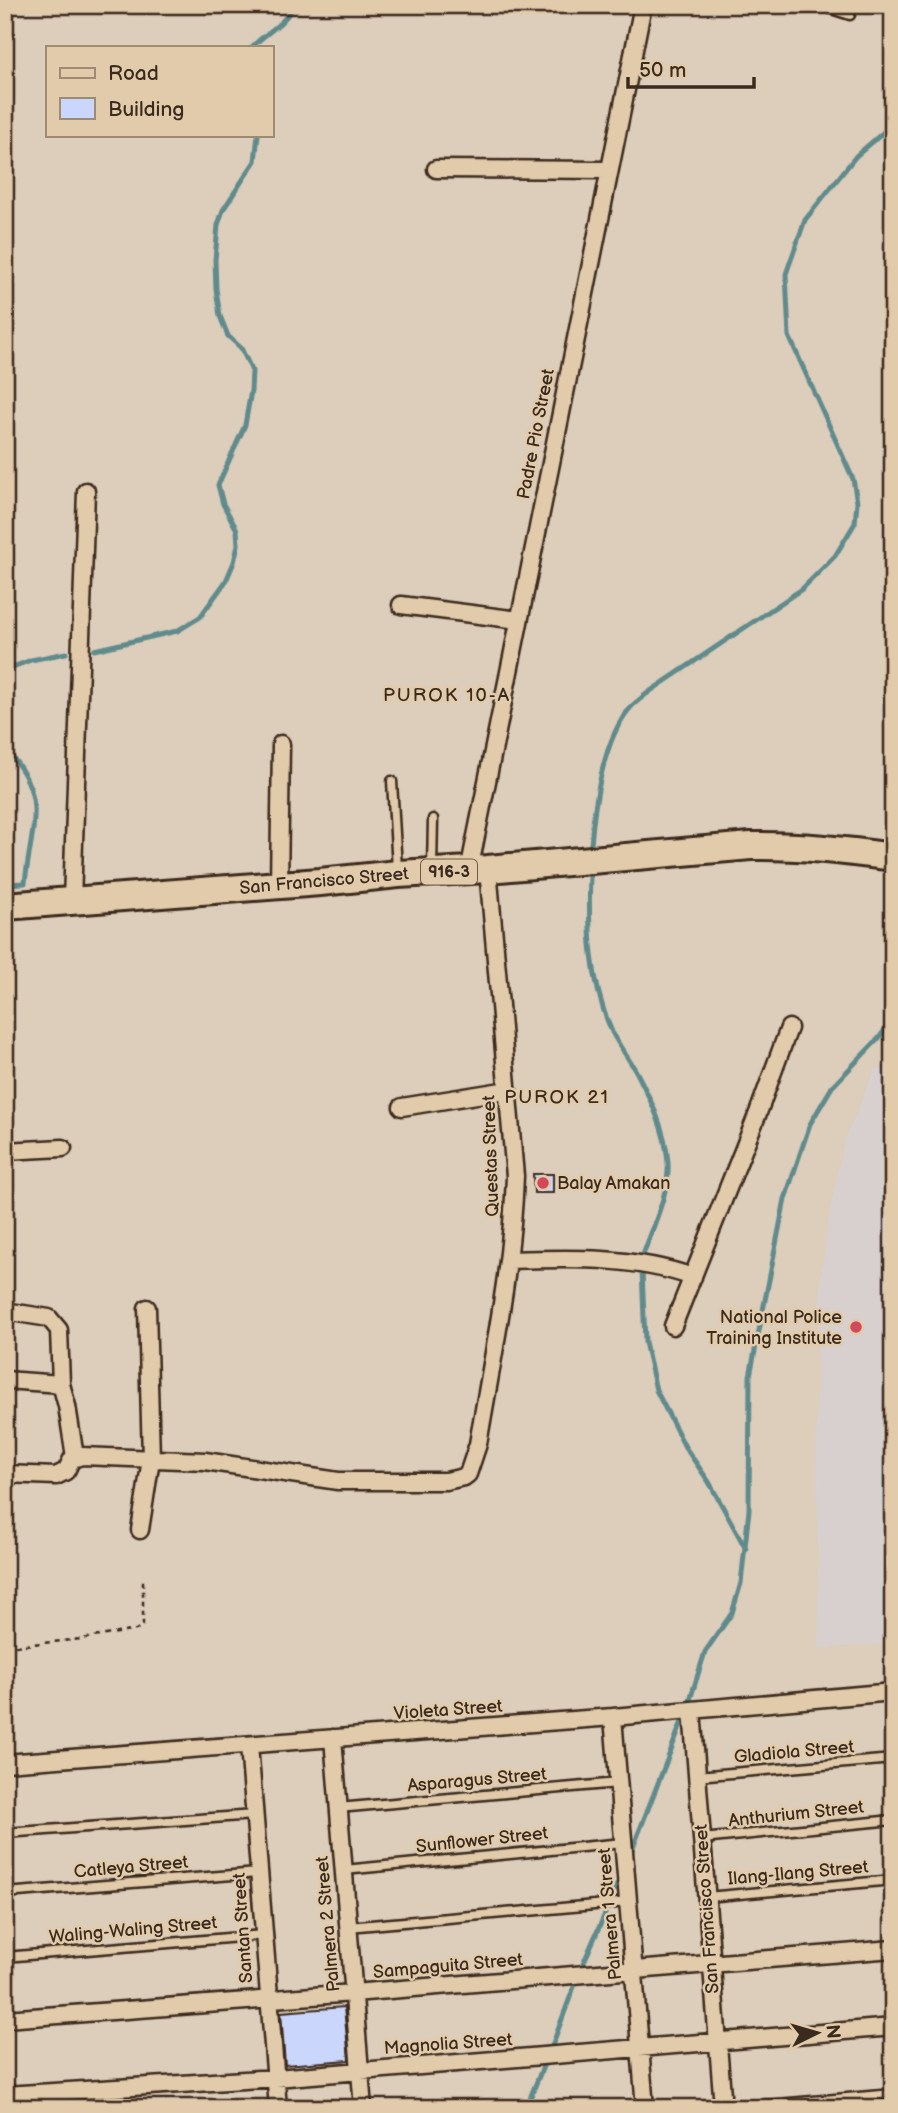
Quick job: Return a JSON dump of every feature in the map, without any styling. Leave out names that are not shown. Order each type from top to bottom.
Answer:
[{"type":"main road","name":"San Francisco Street","points":[[5,906],[751,846],[788,845],[893,857]]},
{"type":"street","name":"Padre Pio Street","points":[[478,870],[519,620],[643,5]]},
{"type":"street","points":[[436,169],[609,170]]},
{"type":"street","points":[[72,901],[86,491]]},
{"type":"street","points":[[401,605],[519,620]]},
{"type":"street","points":[[279,885],[281,744]]},
{"type":"street","name":"Questas Street","points":[[151,1459],[205,1461],[338,1481],[446,1481],[468,1474],[475,1458],[509,1260],[515,1176],[508,1090],[478,870]]},
{"type":"street","points":[[673,1326],[789,1028]]},
{"type":"street","points":[[402,1107],[508,1090]]},
{"type":"street","points":[[5,1151],[62,1148]]},
{"type":"street","points":[[509,1260],[594,1258],[670,1269],[693,1277]]},
{"type":"street","points":[[140,1530],[151,1459],[148,1308]]},
{"type":"street","points":[[5,1311],[49,1318],[54,1322],[59,1335],[61,1384],[75,1457],[66,1471],[56,1476],[5,1474]]},
{"type":"street","points":[[5,1380],[61,1384]]},
{"type":"street","points":[[75,1457],[151,1459]]},
{"type":"street","name":"Violeta Street","points":[[5,1763],[613,1717],[893,1692]]},
{"type":"street","name":"San Francisco Street","points":[[692,1710],[723,2108]]},
{"type":"street","name":"Palmera 1 Street","points":[[613,1717],[645,2108]]},
{"type":"street","name":"Palmera 2 Street","points":[[333,1738],[363,2108]]},
{"type":"street","name":"Santan Street","points":[[248,1745],[278,2108]]},
{"type":"street","name":"Sampaguita Street","points":[[5,2019],[893,1949]]},
{"type":"street","name":"Magnolia Street","points":[[5,2095],[276,2078],[893,2027]]},
{"type":"lane","points":[[819,5],[850,15]]},
{"type":"lane","points":[[392,782],[398,874]]},
{"type":"lane","points":[[432,873],[433,818]]},
{"type":"lane","name":"Gladiola Street","points":[[697,1776],[893,1759]]},
{"type":"lane","name":"Asparagus Street","points":[[338,1808],[618,1783]]},
{"type":"lane","points":[[5,1833],[254,1815]]},
{"type":"lane","name":"Anthurium Street","points":[[702,1839],[893,1820]]},
{"type":"lane","name":"Sunflower Street","points":[[344,1870],[623,1843]]},
{"type":"lane","name":"Catleya Street","points":[[5,1893],[258,1873]]},
{"type":"lane","name":"Ilang-Ilang Street","points":[[707,1897],[893,1880]]},
{"type":"lane","points":[[348,1927],[628,1902]]},
{"type":"lane","name":"Waling-Waling Street","points":[[5,1957],[263,1935]]},
{"type":"lane","points":[[732,2108],[893,2094]]},
{"type":"path","points":[[5,1647],[136,1630],[143,1625],[143,1580]]},
{"type":"shaded area","name":"National Police Training Institute","points":[[893,1068],[893,1643],[819,1649],[816,1378],[821,1276],[831,1205],[845,1139],[875,1069]]},
{"type":"building","points":[[533,1174],[553,1174],[553,1193],[534,1193]]},
{"type":"building","points":[[344,2007],[349,2060],[285,2065],[281,2012]]},
{"type":"waterway","points":[[253,46],[280,23],[294,5]]},
{"type":"waterway","points":[[591,845],[598,792],[607,754],[621,720],[631,707],[802,589],[835,556],[855,523],[857,502],[853,479],[789,336],[786,274],[805,220],[856,156],[893,124]]},
{"type":"waterway","points":[[94,650],[177,631],[200,617],[226,581],[234,562],[238,545],[237,530],[223,504],[218,485],[245,425],[252,371],[241,348],[228,336],[220,316],[215,260],[218,225],[223,210],[255,161],[258,136]]},
{"type":"waterway","points":[[5,670],[31,660],[66,653]]},
{"type":"waterway","points":[[893,654],[886,685],[893,739]]},
{"type":"waterway","points":[[5,749],[28,782],[34,812],[25,883],[5,884]]},
{"type":"waterway","points":[[590,875],[590,935],[599,994],[612,1032],[637,1073],[652,1105],[667,1151],[666,1186],[643,1255]]},
{"type":"waterway","points":[[689,1703],[705,1652],[732,1613],[741,1583],[749,1510],[750,1376],[785,1199],[810,1124],[832,1087],[879,1038],[893,1019]]},
{"type":"waterway","points":[[642,1270],[645,1342],[656,1390],[685,1447],[709,1482],[746,1549]]},
{"type":"waterway","points":[[632,1850],[683,1719]]},
{"type":"waterway","points":[[612,1896],[621,1876]]},
{"type":"waterway","points":[[583,1964],[605,1914]]},
{"type":"waterway","points":[[552,2046],[575,1984]]},
{"type":"waterway","points":[[526,2108],[544,2064]]},
{"type":"place","name":"Balay Amakan","points":[[543,1183]]},
{"type":"place","name":"National Police Training Institute","points":[[856,1327]]},
{"type":"district","name":"PUROK 10-A","points":[[447,695]]},
{"type":"district","name":"PUROK 21","points":[[557,1097]]}]
